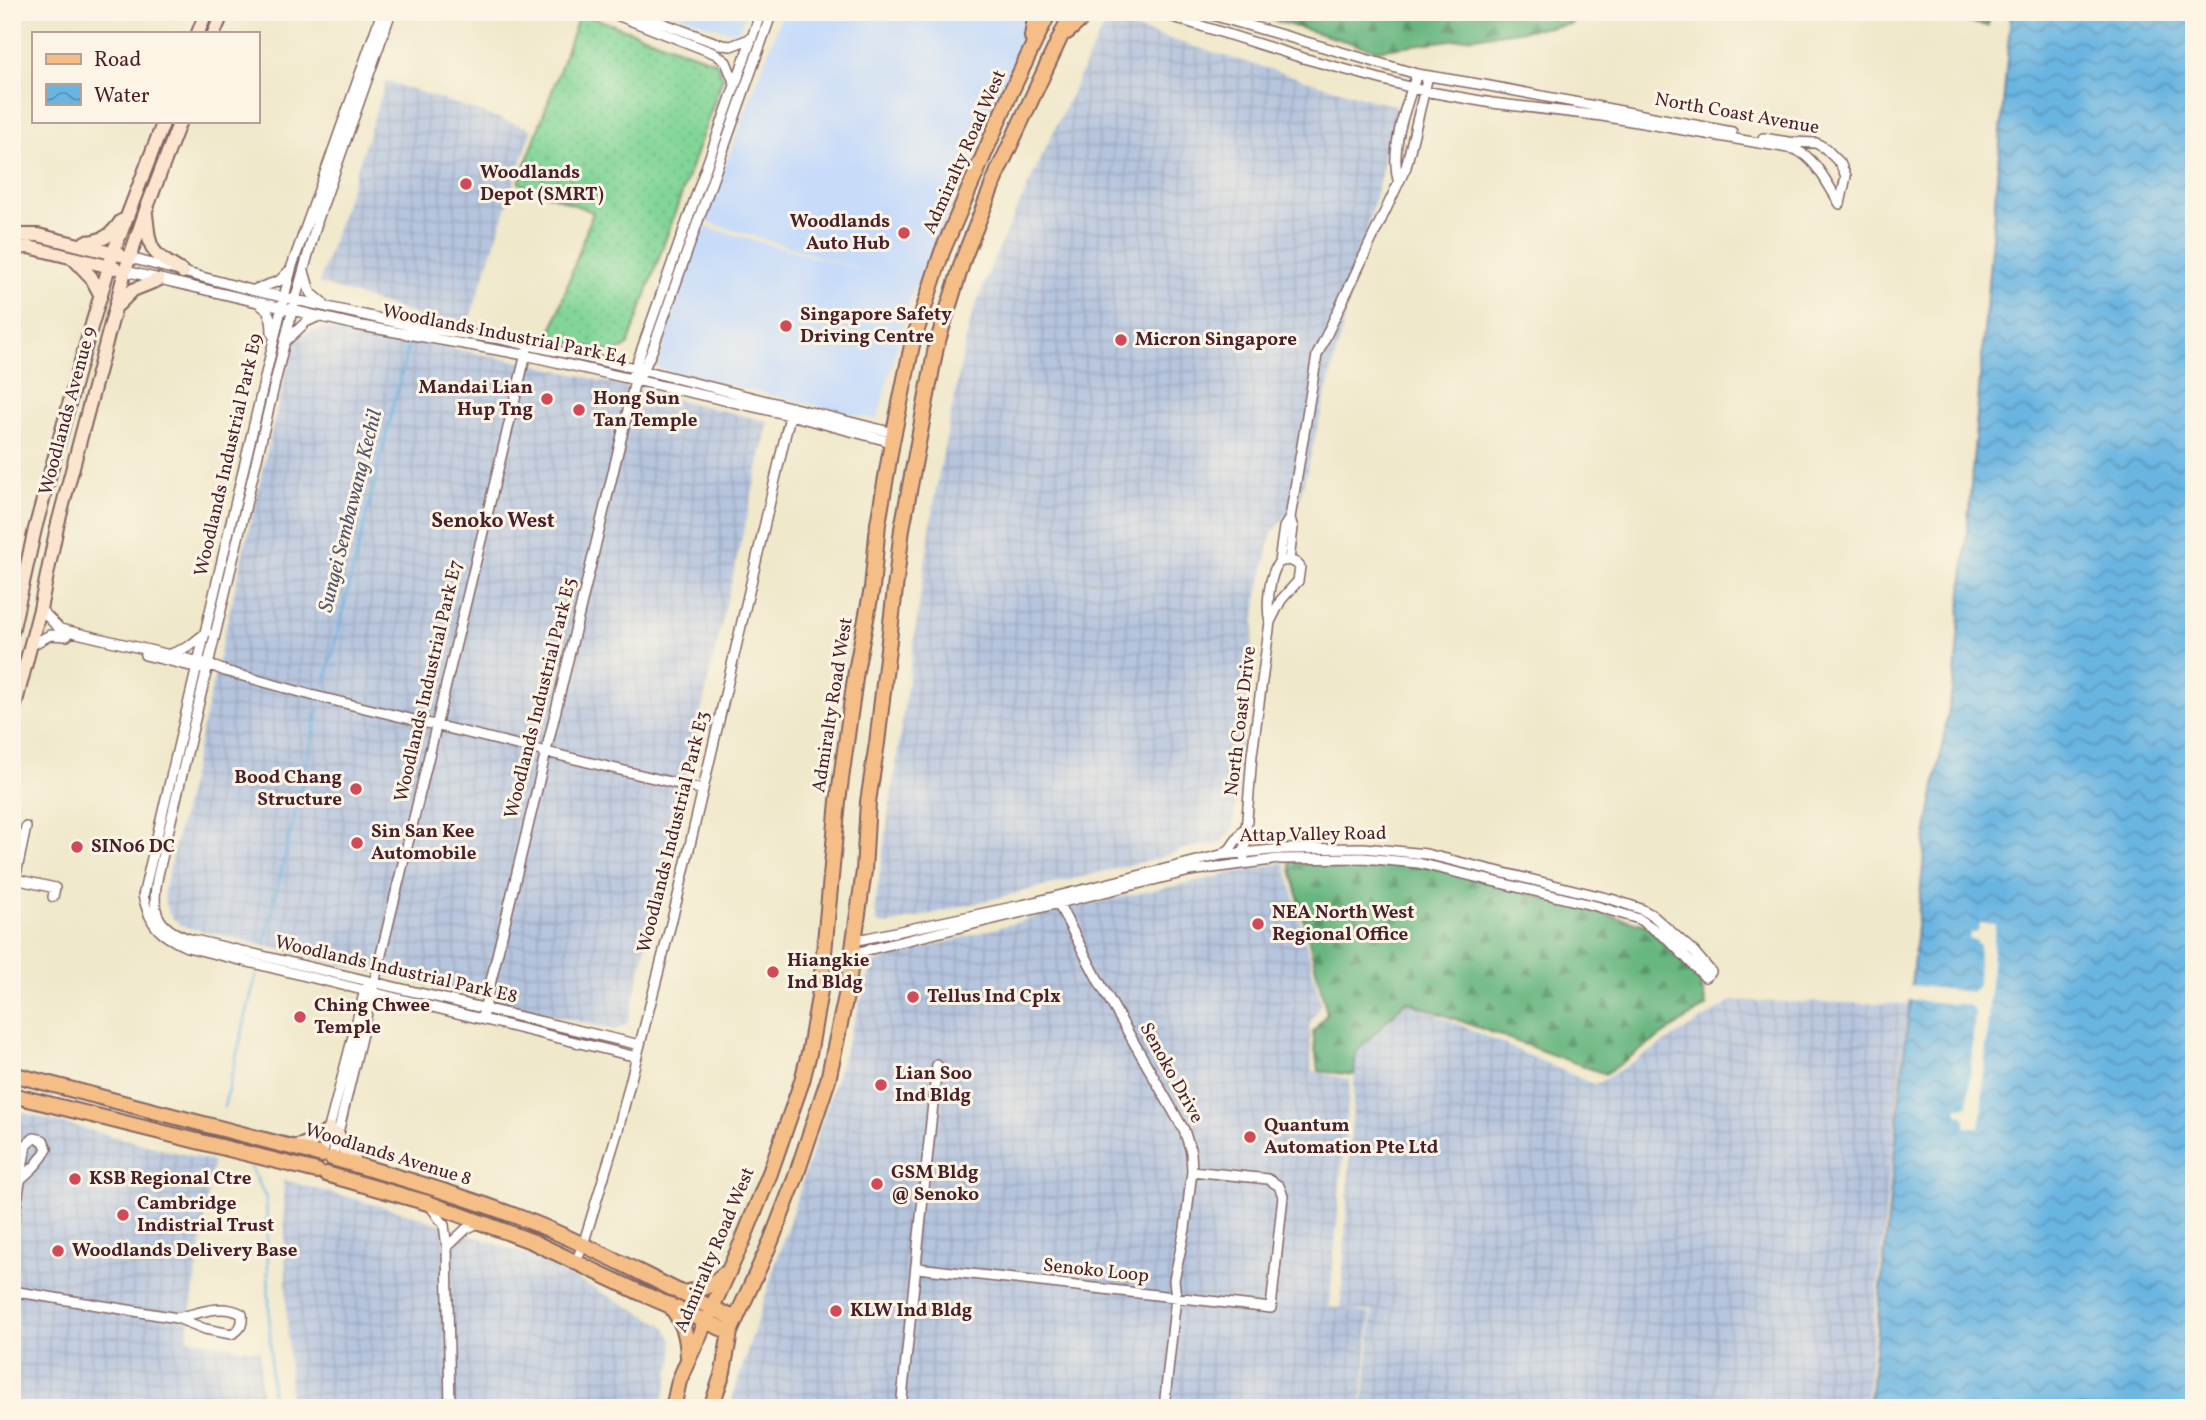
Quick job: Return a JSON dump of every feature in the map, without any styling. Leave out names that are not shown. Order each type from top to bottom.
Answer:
[{"type":"main road","points":[[198,32],[206,12]]},
{"type":"main road","points":[[214,32],[223,12]]},
{"type":"main road","points":[[1030,52],[1036,12]]},
{"type":"main road","name":"Admiralty Road West","points":[[673,1408],[679,1381],[770,1173],[799,1092],[810,1049],[821,985],[838,801],[856,671],[872,588],[877,536],[893,437],[912,345],[942,252],[1049,12]]},
{"type":"main road","name":"Admiralty Road West","points":[[711,1408],[723,1372],[733,1326],[776,1228],[827,1084],[847,991],[864,871],[868,802],[901,533],[936,347],[964,257],[998,171],[1072,12]]},
{"type":"main road","points":[[1060,38],[1089,12]]},
{"type":"main road","name":"Woodlands Avenue 9","points":[[12,632],[35,529],[113,253],[164,122]]},
{"type":"main road","name":"Woodlands Avenue 9","points":[[12,717],[40,609],[57,527],[125,271],[180,122]]},
{"type":"main road","points":[[74,243],[100,241],[109,237],[130,207]]},
{"type":"main road","points":[[146,210],[149,244],[153,252],[183,272]]},
{"type":"main road","name":"Woodlands Industrial Park E4","points":[[12,234],[38,235],[130,258]]},
{"type":"main road","name":"Woodlands Industrial Park E4","points":[[12,248],[29,247],[125,271]]},
{"type":"main road","points":[[73,258],[89,275],[101,296]]},
{"type":"main road","points":[[116,308],[134,290],[158,280]]},
{"type":"main road","points":[[877,536],[881,542],[889,545],[895,542],[901,533]]},
{"type":"main road","points":[[872,588],[883,580],[891,583],[894,588]]},
{"type":"main road","name":"Woodlands Avenue 8","points":[[12,1074],[397,1175],[462,1197],[583,1245],[679,1293],[709,1315]]},
{"type":"main road","name":"Woodlands Avenue 8","points":[[12,1095],[321,1173],[428,1203],[531,1241],[640,1293],[709,1315],[733,1326]]},
{"type":"main road","points":[[293,1147],[334,1131],[358,1166]]},
{"type":"main road","points":[[679,1293],[696,1292],[706,1288],[731,1267]]},
{"type":"main road","points":[[669,1304],[684,1327],[688,1360]]},
{"type":"street","name":"Woodlands Industrial Park E9","points":[[151,913],[144,896],[295,299],[325,186],[382,12]]},
{"type":"street","name":"Woodlands Industrial Park E9","points":[[203,666],[206,632],[292,267],[391,12]]},
{"type":"street","points":[[608,12],[716,54],[726,62],[735,84]]},
{"type":"street","points":[[632,12],[722,45],[731,46],[751,38]]},
{"type":"street","name":"Woodlands Industrial Park E5","points":[[639,369],[761,12]]},
{"type":"street","name":"Woodlands Industrial Park E5","points":[[483,1014],[634,382],[772,12]]},
{"type":"street","name":"North Coast Avenue","points":[[1157,12],[1303,58],[1424,92],[1602,116],[1794,149],[1803,153],[1840,204],[1846,176],[1840,163],[1816,143],[1788,142],[1417,74],[1202,12]]},
{"type":"street","points":[[1413,88],[1417,74]]},
{"type":"street","points":[[1424,92],[1428,76]]},
{"type":"street","name":"North Coast Drive","points":[[1398,180],[1395,166],[1399,137],[1413,88]]},
{"type":"street","name":"North Coast Drive","points":[[1270,622],[1267,608],[1274,571],[1284,561],[1293,528],[1290,518],[1320,343],[1406,167],[1424,92]]},
{"type":"street","points":[[1399,137],[1412,141]]},
{"type":"street","name":"Woodlands Industrial Park E4","points":[[130,258],[251,290],[422,328],[501,339],[526,350]]},
{"type":"street","points":[[304,266],[310,292],[329,307]]},
{"type":"street","points":[[251,290],[279,281],[292,267]]},
{"type":"street","name":"Woodlands Industrial Park E4","points":[[125,271],[356,325],[639,369],[716,394]]},
{"type":"street","points":[[256,302],[267,309],[272,322],[272,349]]},
{"type":"street","points":[[285,344],[306,322],[319,317]]},
{"type":"street","name":"Woodlands Industrial Park E7","points":[[327,1156],[437,726],[526,350]]},
{"type":"street","name":"Woodlands Industrial Park E4","points":[[558,357],[634,382],[716,394],[893,437]]},
{"type":"street","points":[[604,373],[607,363]]},
{"type":"street","points":[[663,387],[666,376]]},
{"type":"street","name":"Woodlands Industrial Park E3","points":[[576,1262],[637,1057],[703,790],[791,411]]},
{"type":"street","name":"North Coast Drive","points":[[1244,862],[1252,755],[1270,622],[1281,600],[1298,581],[1300,567],[1295,562],[1284,561]]},
{"type":"street","points":[[40,609],[60,629],[170,654],[203,666]]},
{"type":"street","points":[[170,654],[188,647],[206,632]]},
{"type":"street","points":[[30,646],[45,637],[60,635],[225,671],[311,695],[703,790]]},
{"type":"street","name":"North Coast Drive","points":[[1221,855],[1233,845],[1246,824]]},
{"type":"street","points":[[26,827],[15,879],[55,888],[53,897]]},
{"type":"street","name":"Attap Valley Road","points":[[1057,900],[1221,855],[1245,851],[1426,854],[1611,899],[1641,909],[1652,915],[1694,952],[1708,974]]},
{"type":"street","name":"Attap Valley Road","points":[[852,948],[1190,871],[1244,862],[1364,853]]},
{"type":"street","name":"Senoko Drive","points":[[1057,900],[1097,978],[1184,1130],[1191,1152],[1192,1171],[1185,1229],[1174,1280],[1176,1297],[1164,1408]]},
{"type":"street","name":"Woodlands Industrial Park E8","points":[[151,913],[158,931],[168,939],[187,947],[483,1014],[640,1045]]},
{"type":"street","name":"Woodlands Industrial Park E8","points":[[483,1014],[637,1057]]},
{"type":"street","points":[[901,1408],[937,1065]]},
{"type":"street","name":"Senoko Loop","points":[[917,1268],[1272,1308],[1283,1196],[1279,1186],[1268,1179],[1192,1171]]},
{"type":"street","points":[[12,1231],[22,1178]]},
{"type":"street","points":[[428,1203],[444,1225],[447,1247],[450,1408]]},
{"type":"street","points":[[447,1247],[466,1229],[480,1222]]},
{"type":"street","points":[[12,1291],[177,1318],[205,1329],[231,1334],[239,1329],[243,1322],[242,1314],[221,1307],[177,1318]]},
{"type":"shaded area","points":[[671,12],[747,12],[740,29],[732,33]]},
{"type":"shaded area","points":[[783,12],[1031,12],[1033,22],[948,213],[921,286],[914,285],[877,420],[657,368],[698,225],[880,275],[704,221]]},
{"type":"shaded area","points":[[1106,20],[1398,106],[1299,502],[1273,532],[1270,541],[1257,600],[1233,829],[1221,843],[1191,847],[1159,858],[886,925],[877,923],[875,907],[936,489],[969,324],[995,256]]},
{"type":"shaded area","name":"Woodlands Depot (SMRT)","points":[[386,81],[532,129],[466,331],[319,283]]},
{"type":"shaded area","points":[[322,329],[536,365],[769,422],[628,1023],[616,1030],[191,928],[180,925],[169,914],[164,892],[291,349],[301,335]]},
{"type":"shaded area","points":[[1285,862],[1321,1003],[1309,1025],[1312,1071],[1350,1080],[1329,1307],[1341,1308],[1356,1052],[1406,1001],[1595,1085],[1733,1001],[1908,1004],[1865,1408],[1363,1408],[1373,1312],[1342,1308],[1371,1314],[1361,1408],[729,1408],[873,963],[1057,911]]},
{"type":"shaded area","points":[[12,1110],[213,1162],[187,1338],[260,1351],[262,1408],[12,1408]]},
{"type":"shaded area","points":[[283,1180],[414,1215],[536,1258],[664,1325],[673,1340],[673,1360],[661,1408],[290,1408]]},
{"type":"green space","points":[[1245,12],[1574,12],[1572,24],[1376,50]]},
{"type":"green space","points":[[1913,12],[1989,12],[1988,26]]},
{"type":"green space","points":[[580,13],[716,62],[723,77],[628,345],[615,353],[549,338],[593,212],[519,183]]},
{"type":"green space","points":[[1289,861],[1426,866],[1646,925],[1701,983],[1706,1006],[1605,1074],[1406,1001],[1356,1052],[1354,1075],[1318,1071],[1313,1032],[1327,1013]]},
{"type":"water","points":[[2011,12],[2194,12],[2194,1408],[1866,1408],[1871,1389],[1926,836],[1955,675]]},
{"type":"pier","points":[[1980,923],[1995,924],[1980,1127],[1965,1127],[1965,1118],[1957,1114],[1957,1107],[1968,1104],[1975,1012],[1969,1005],[1908,1000],[1910,985],[1971,992],[1978,986],[1979,945],[1975,940],[1969,940],[1970,933],[1976,933]]},
{"type":"waterway","name":"Sungei Sembawang Kechil","points":[[325,684],[408,346]]},
{"type":"waterway","name":"Sungei Sembawang Kechil","points":[[264,945],[319,709]]},
{"type":"waterway","name":"Sungei Sembawang Kechil","points":[[224,1107],[256,975]]},
{"type":"waterway","name":"Sungei Sembawang Kechil","points":[[251,1168],[266,1198],[272,1408]]},
{"type":"place","name":"Woodlands Depot (SMRT)","points":[[466,184]]},
{"type":"place","name":"Woodlands Auto Hub","points":[[904,233]]},
{"type":"place","name":"Singapore Safety Driving Centre","points":[[786,326]]},
{"type":"place","name":"Micron Singapore","points":[[1121,340]]},
{"type":"place","name":"Mandai Lian Hup Tng","points":[[547,399]]},
{"type":"place","name":"Hong Sun Tan Temple","points":[[579,410]]},
{"type":"place","name":"Bood Chang Structure","points":[[356,789]]},
{"type":"place","name":"Sin San Kee Automobile","points":[[357,843]]},
{"type":"place","name":"SIN06 DC","points":[[77,847]]},
{"type":"place","name":"NEA North West Regional Office","points":[[1258,924]]},
{"type":"place","name":"Hiangkie Ind Bldg","points":[[773,972]]},
{"type":"place","name":"Tellus Ind Cplx","points":[[913,997]]},
{"type":"place","name":"Ching Chwee Temple","points":[[300,1017]]},
{"type":"place","name":"Lian Soo Ind Bldg","points":[[881,1085]]},
{"type":"place","name":"Quantum Automation Pte Ltd","points":[[1250,1137]]},
{"type":"place","name":"KSB Regional Ctre","points":[[75,1179]]},
{"type":"place","name":"GSM Bldg @ Senoko","points":[[877,1184]]},
{"type":"place","name":"Cambridge Indistrial Trust","points":[[123,1215]]},
{"type":"place","name":"Woodlands Delivery Base","points":[[58,1251]]},
{"type":"place","name":"KLW Ind Bldg","points":[[836,1311]]},
{"type":"district","name":"Senoko West","points":[[493,521]]}]
